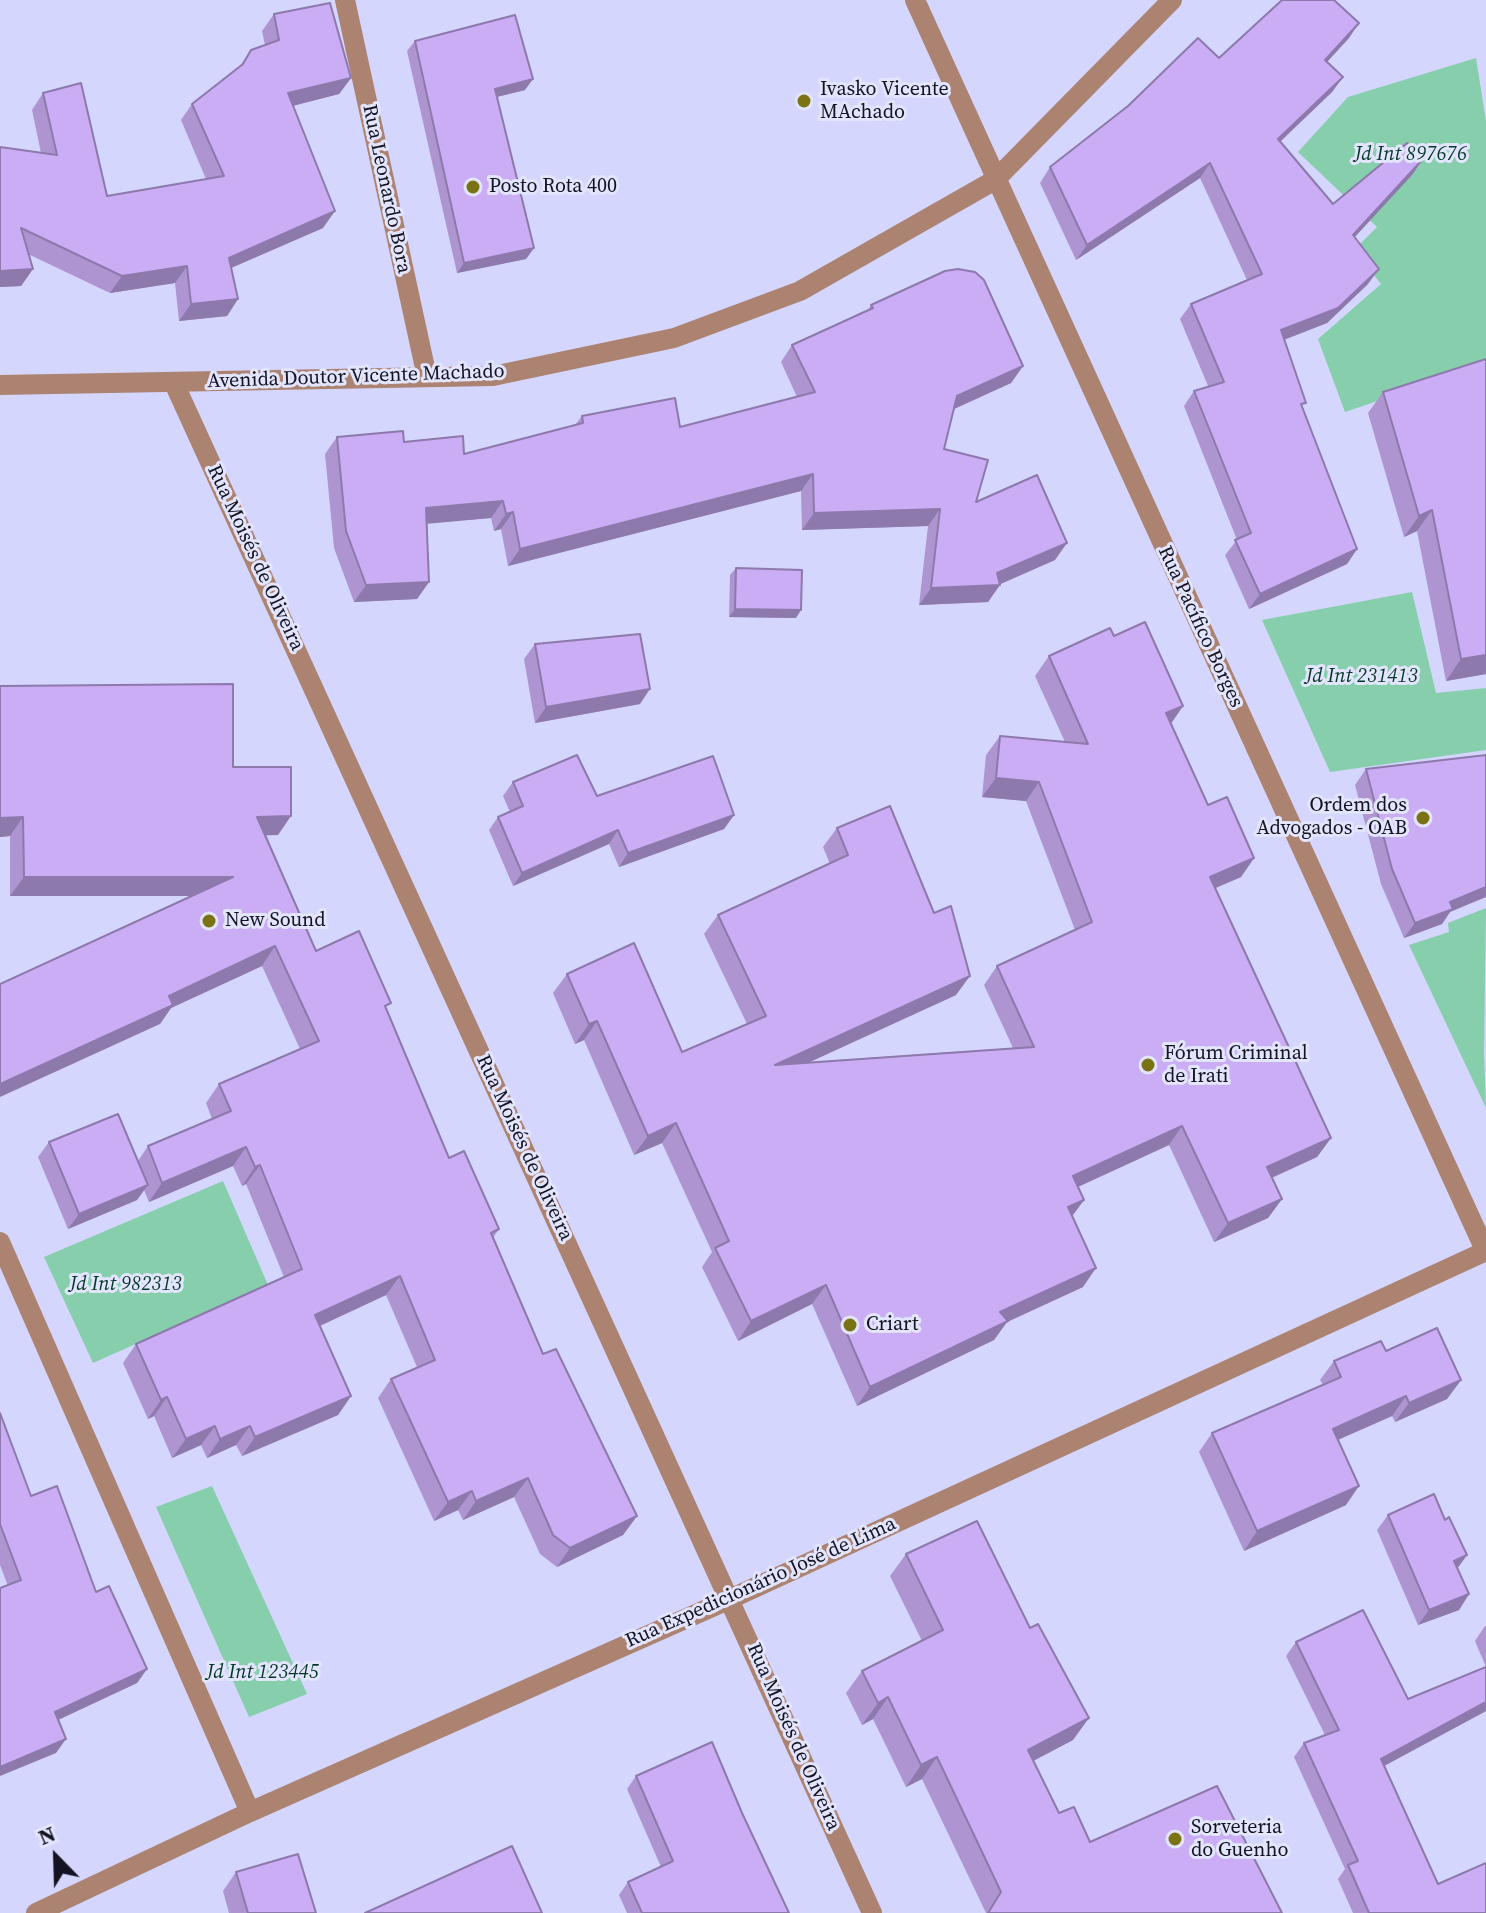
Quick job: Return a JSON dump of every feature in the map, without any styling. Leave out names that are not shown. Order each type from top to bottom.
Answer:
[{"type":"street","name":"Rua Leonardo Bora","points":[[345,0],[427,377]]},
{"type":"street","name":"Rua Pacífico Borges","points":[[915,0],[1486,1251]]},
{"type":"street","name":"Avenida Doutor Vicente Machado","points":[[0,385],[493,376],[674,338],[800,291],[995,180],[1172,0]]},
{"type":"street","name":"Rua Moisés de Oliveira","points":[[174,383],[872,1913]]},
{"type":"street","points":[[0,1242],[250,1812]]},
{"type":"street","name":"Rua Expedicionário José de Lima","points":[[36,1913],[250,1812],[730,1599],[1486,1251]]},
{"type":"green space","name":"Jd Int 897676","points":[[1476,58],[1486,121],[1486,364],[1345,412],[1318,339],[1381,284],[1354,250],[1377,227],[1298,152],[1348,97]]},
{"type":"green space","name":"Jd Int 231413","points":[[1412,592],[1436,693],[1486,688],[1486,750],[1330,772],[1262,620]]},
{"type":"green space","points":[[1486,908],[1486,1108],[1409,945],[1449,932],[1448,923]]},
{"type":"green space","name":"Jd Int 982313","points":[[223,1181],[268,1285],[93,1363],[44,1257]]},
{"type":"green space","name":"Jd Int 123445","points":[[212,1486],[307,1694],[249,1717],[156,1507]]},
{"type":"building","points":[[1282,0],[1334,0],[1359,23],[1325,60],[1343,77],[1278,139],[1333,204],[1407,143],[1422,160],[1353,235],[1379,269],[1338,308],[1281,330],[1306,403],[1301,404],[1357,549],[1260,594],[1235,540],[1251,533],[1194,391],[1224,382],[1191,304],[1262,274],[1210,163],[1087,245],[1050,167],[1128,106],[1198,38],[1219,58]]},
{"type":"building","points":[[330,3],[351,78],[288,93],[335,211],[229,258],[238,299],[191,304],[187,266],[122,276],[21,228],[33,269],[0,271],[0,147],[57,155],[43,93],[81,83],[107,196],[224,176],[192,104],[243,64],[251,50],[279,40],[274,14]]},
{"type":"building","points":[[515,15],[533,79],[495,89],[534,248],[464,263],[415,41]]},
{"type":"building","points":[[958,269],[975,272],[984,280],[1023,366],[957,396],[944,449],[988,460],[976,502],[1037,475],[1067,543],[997,573],[1000,585],[931,588],[940,509],[814,513],[813,474],[520,549],[513,512],[506,514],[503,501],[426,508],[429,582],[366,585],[346,531],[337,437],[403,431],[404,442],[463,436],[464,454],[583,423],[582,416],[675,398],[680,427],[815,392],[792,345],[945,271]]},
{"type":"building","points":[[1486,359],[1486,655],[1461,659],[1432,510],[1419,516],[1383,392]]},
{"type":"building","points":[[736,568],[802,570],[801,610],[735,609]]},
{"type":"building","points":[[1145,622],[1183,706],[1166,713],[1208,805],[1227,797],[1254,858],[1210,877],[1331,1138],[1267,1167],[1282,1199],[1228,1223],[1182,1126],[1073,1176],[1084,1200],[1068,1207],[1096,1268],[1000,1312],[1008,1321],[870,1387],[826,1285],[751,1321],[715,1248],[729,1241],[676,1123],[648,1136],[597,1021],[589,1024],[567,974],[634,943],[682,1052],[766,1016],[718,915],[848,855],[837,828],[890,806],[934,913],[951,906],[970,976],[775,1065],[1034,1047],[997,966],[1092,922],[1039,782],[996,778],[1000,736],[1088,744],[1049,656],[1110,628],[1114,636]]},
{"type":"building","points":[[640,634],[650,689],[546,707],[535,644]]},
{"type":"building","points":[[233,684],[233,767],[291,767],[291,816],[257,817],[316,951],[359,931],[391,1003],[385,1006],[449,1158],[464,1151],[499,1229],[491,1233],[543,1354],[556,1349],[637,1516],[570,1548],[553,1535],[528,1478],[476,1501],[472,1491],[448,1502],[391,1379],[435,1360],[400,1276],[315,1315],[351,1396],[255,1437],[250,1426],[220,1439],[215,1426],[186,1439],[167,1397],[161,1400],[136,1344],[302,1269],[260,1165],[255,1167],[246,1147],[162,1183],[148,1146],[231,1111],[219,1084],[319,1041],[275,946],[169,996],[173,1005],[0,1084],[0,984],[233,877],[24,877],[23,817],[0,818],[0,686]]},
{"type":"building","points":[[577,755],[597,796],[713,756],[734,815],[628,853],[618,830],[522,873],[498,817],[523,806],[513,782]]},
{"type":"building","points":[[1486,755],[1486,887],[1450,902],[1453,909],[1415,923],[1392,869],[1366,769]]},
{"type":"building","points":[[118,1114],[148,1185],[79,1214],[49,1142]]},
{"type":"building","points":[[1437,1328],[1461,1380],[1409,1403],[1406,1396],[1333,1429],[1359,1486],[1257,1531],[1212,1433],[1341,1377],[1334,1361],[1381,1341],[1386,1351]]},
{"type":"building","points":[[0,1413],[31,1496],[57,1486],[96,1592],[109,1586],[147,1669],[55,1712],[66,1739],[0,1767],[0,1588],[21,1580],[0,1524]]},
{"type":"building","points":[[1434,1494],[1445,1520],[1449,1517],[1467,1555],[1454,1561],[1469,1594],[1429,1610],[1388,1515]]},
{"type":"building","points":[[977,1521],[1030,1628],[1038,1624],[1089,1718],[1028,1750],[1059,1813],[1074,1807],[1090,1842],[1217,1786],[1282,1913],[988,1913],[1001,1892],[937,1757],[921,1765],[888,1697],[878,1703],[862,1671],[943,1630],[906,1554]]},
{"type":"building","points":[[1363,1610],[1408,1699],[1486,1667],[1486,1702],[1381,1759],[1438,1884],[1486,1863],[1486,1913],[1369,1913],[1348,1865],[1358,1861],[1304,1743],[1339,1730],[1296,1642]]},
{"type":"building","points":[[712,1742],[789,1913],[642,1913],[628,1882],[673,1861],[636,1776]]},
{"type":"building","points":[[512,1846],[542,1913],[365,1913]]},
{"type":"building","points":[[298,1854],[316,1913],[248,1913],[236,1872]]},
{"type":"place","name":"Ivasko Vicente MAchado","points":[[804,101]]},
{"type":"place","name":"Posto Rota 400","points":[[473,187]]},
{"type":"place","name":"Ordem dos Advogados - OAB","points":[[1423,818]]},
{"type":"place","name":"New Sound","points":[[209,921]]},
{"type":"place","name":"Fórum Criminal de Irati","points":[[1148,1065]]},
{"type":"place","name":"Criart","points":[[850,1325]]},
{"type":"place","name":"Sorveteria do Guenho","points":[[1175,1839]]}]
